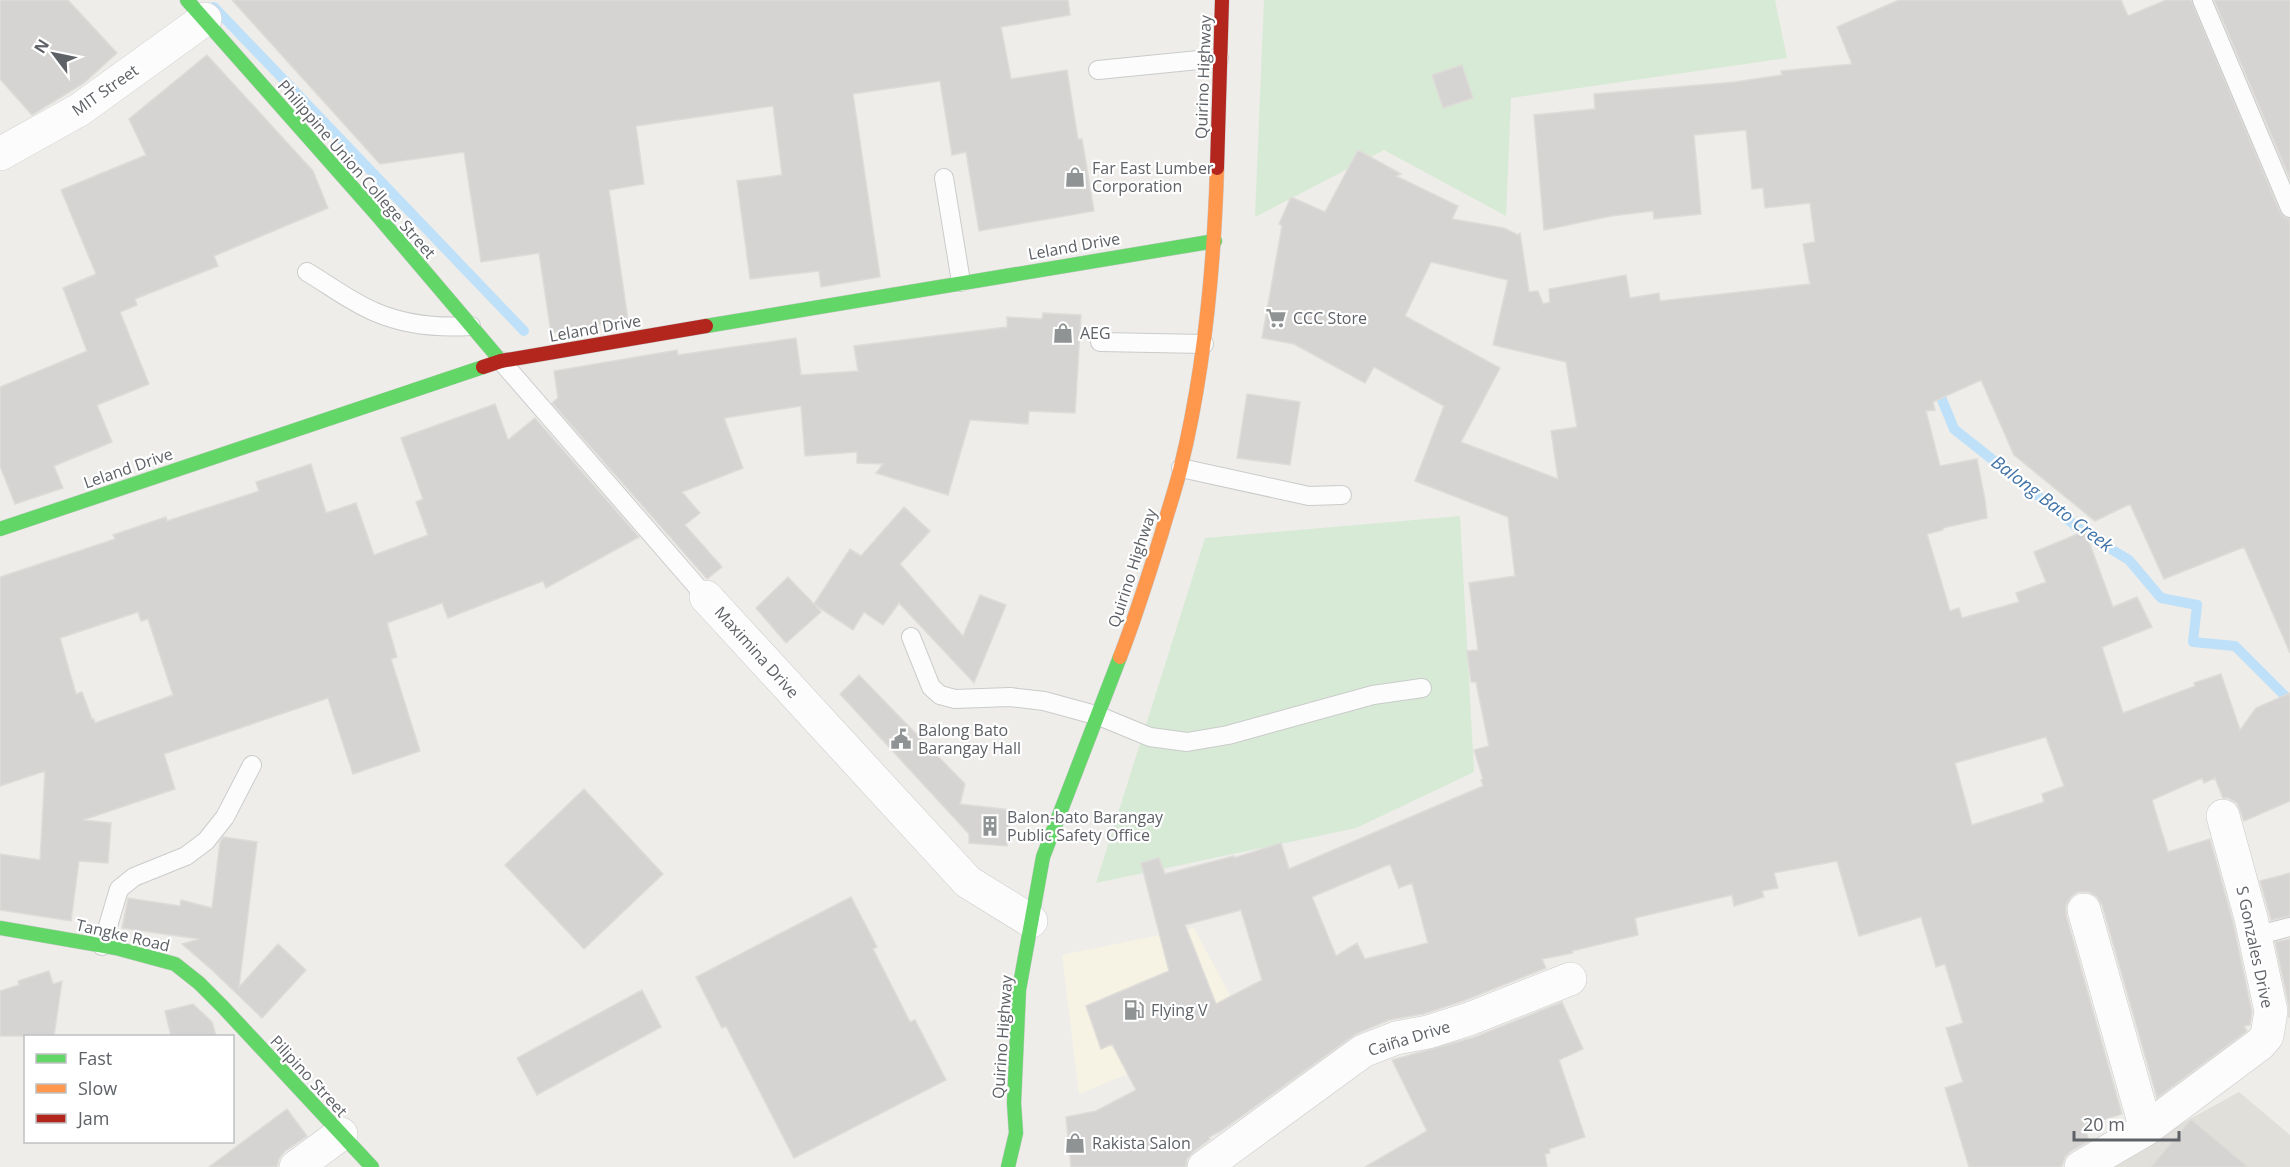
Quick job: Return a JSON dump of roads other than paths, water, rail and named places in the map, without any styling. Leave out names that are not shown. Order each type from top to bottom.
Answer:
[{"type":"street","name":"Quirino Highway","points":[[1008,1167],[1016,1133],[1014,1103],[1019,990],[1043,857],[1135,618],[1181,468],[1204,344],[1215,241],[1222,0]]},
{"type":"street","name":"MIT Street","points":[[0,154],[79,110],[196,9]]},
{"type":"street","name":"Philippine Union College Street","points":[[196,9],[501,361]]},
{"type":"street","name":"Leland Drive","points":[[0,529],[501,361],[1215,241]]},
{"type":"street","name":"Maximina Drive","points":[[706,597],[968,882],[1031,921]]},
{"type":"street","name":"S Gonzales Drive","points":[[2081,1167],[2146,1130],[2260,1044],[2267,1036],[2271,1011],[2223,816]]},
{"type":"street","points":[[2084,910],[2146,1130]]},
{"type":"street","name":"Tangke Road","points":[[0,928],[102,946],[175,964],[199,983],[223,1007]]},
{"type":"street","name":"Caiña Drive","points":[[1204,1167],[1363,1051],[1395,1038],[1428,1032],[1469,1019],[1570,979]]},
{"type":"street","name":"Pilipino Street","points":[[223,1007],[372,1167]]},
{"type":"street","name":"Quirino Highway","points":[[1016,1133],[1024,1150]]},
{"type":"street","points":[[296,1167],[341,1134]]},
{"type":"lane","points":[[2202,0],[2290,208]]},
{"type":"lane","points":[[1098,70],[1220,58]]},
{"type":"lane","points":[[944,178],[961,282]]},
{"type":"lane","points":[[307,272],[374,312],[409,322],[446,327],[471,326]]},
{"type":"lane","points":[[1100,342],[1204,344]]},
{"type":"lane","name":"Maximina Drive","points":[[501,361],[706,597]]},
{"type":"lane","points":[[1181,468],[1309,496],[1342,495]]},
{"type":"lane","points":[[912,637],[931,687],[940,695],[955,699],[1010,697],[1044,701],[1099,716],[1150,737],[1187,742],[1228,735],[1373,695],[1422,688]]},
{"type":"lane","points":[[102,946],[119,889],[134,877],[186,856],[206,842],[225,817],[252,765]]},
{"type":"lane","points":[[2254,936],[2290,927]]},
{"type":"waterway","points":[[214,7],[524,331]]},
{"type":"waterway","name":"Balong Bato Creek","points":[[1936,385],[1954,429],[2086,534],[2129,560],[2161,598],[2197,605],[2193,642],[2235,646],[2290,701]]},
{"type":"place","name":"Far East Lumber Corporation","points":[[1075,177]]},
{"type":"place","name":"CCC Store","points":[[1276,318]]},
{"type":"place","name":"AEG","points":[[1063,333]]},
{"type":"place","name":"Balong Bato Barangay Hall","points":[[901,739]]},
{"type":"place","name":"Balon-bato Barangay Public Safety Office","points":[[990,826]]},
{"type":"place","name":"Flying V","points":[[1134,1010]]},
{"type":"place","name":"Rakista Salon","points":[[1075,1143]]}]
